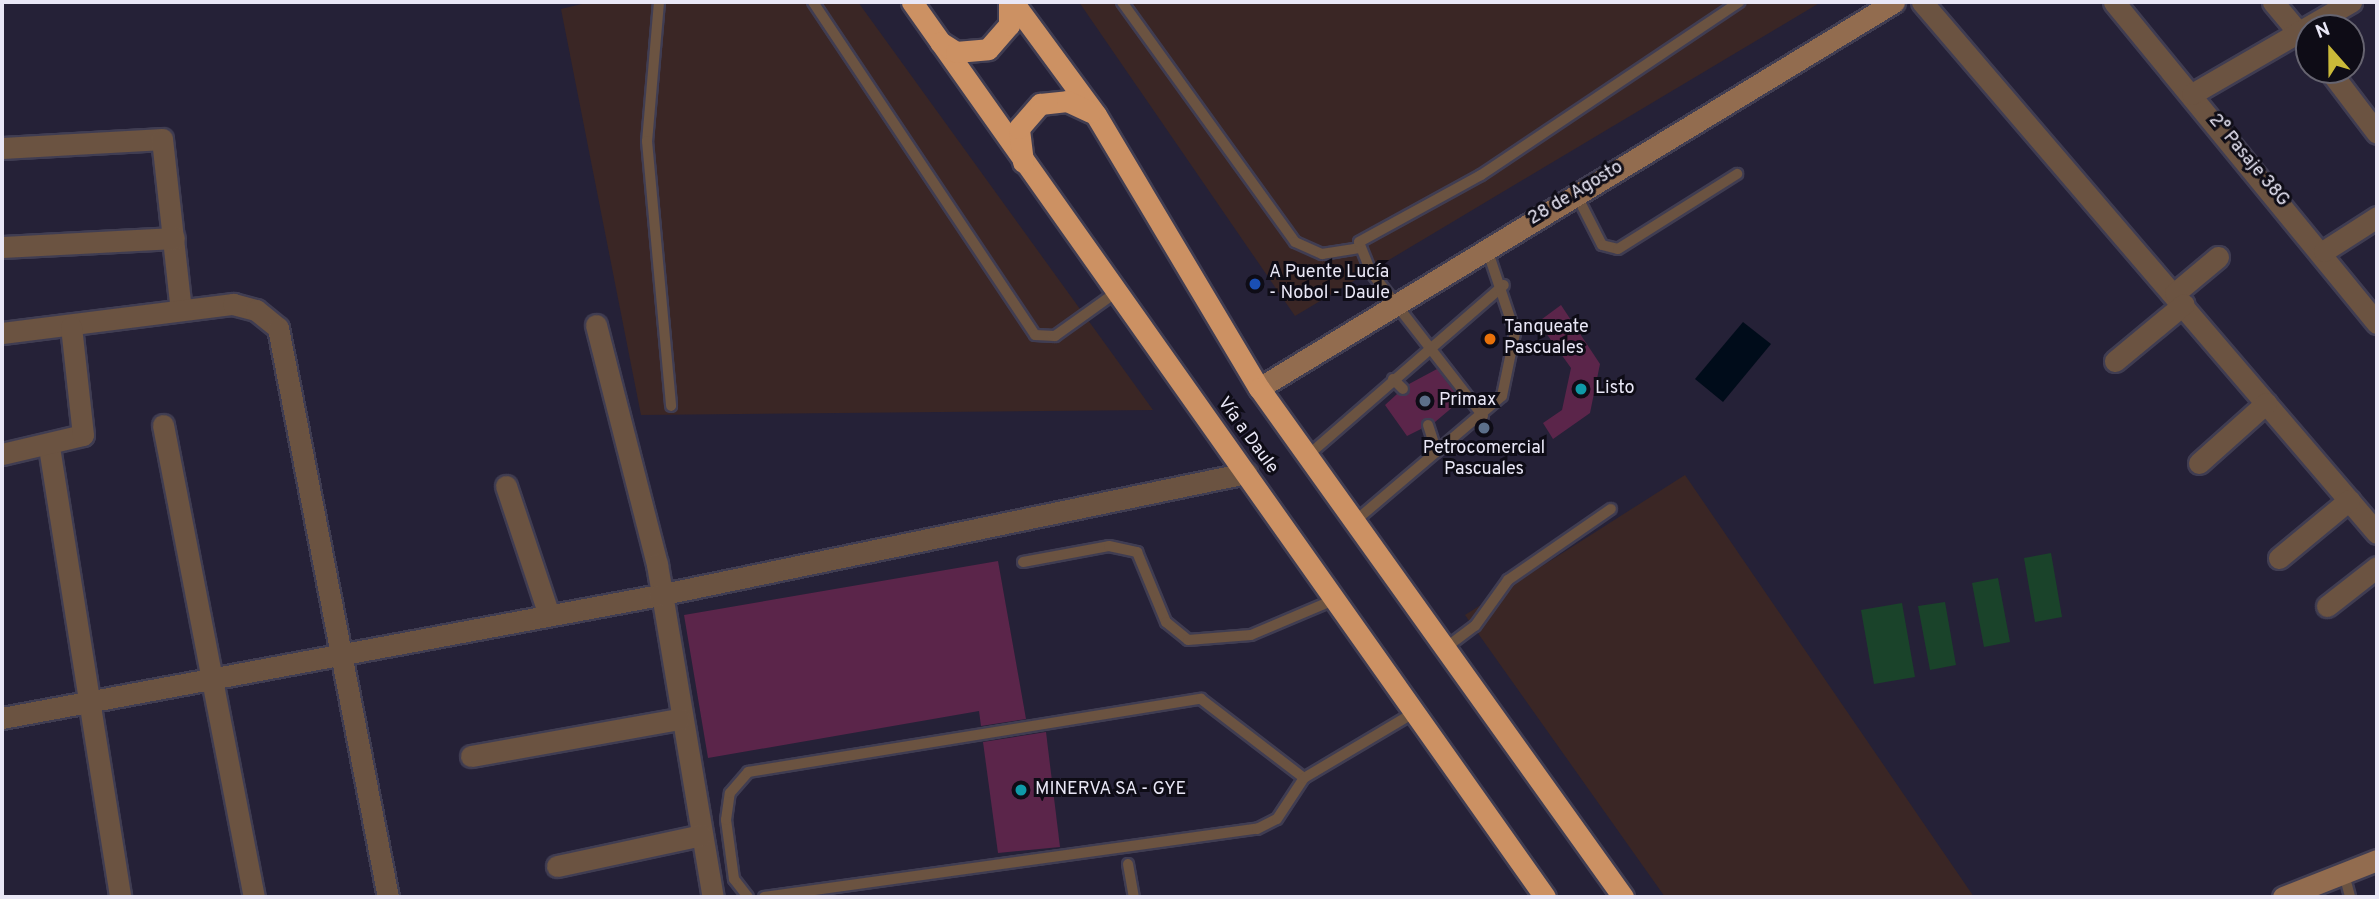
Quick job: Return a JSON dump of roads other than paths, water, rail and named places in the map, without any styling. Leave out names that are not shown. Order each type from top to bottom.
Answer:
[{"type":"highway","name":"Vía a Daule","points":[[912,2],[1025,170],[1246,473],[1545,897]]},
{"type":"highway","name":"Vía a Daule","points":[[1011,2],[1096,115],[1259,388],[1306,457],[1623,897]]},
{"type":"highway","points":[[932,33],[956,52],[988,49],[1009,25],[1011,2]]},
{"type":"highway","points":[[1025,170],[1019,128],[1040,104],[1067,101],[1096,115]]},
{"type":"street","name":"28 de Agosto","points":[[1259,388],[1894,2]]},
{"type":"street","points":[[1922,2],[2179,298],[2377,533]]},
{"type":"street","name":"2° Pasaje 38G","points":[[2114,2],[2324,251],[2377,323]]},
{"type":"street","points":[[2273,2],[2295,28]]},
{"type":"street","points":[[2336,14],[2351,2]]},
{"type":"street","points":[[2192,94],[2295,43]]},
{"type":"street","points":[[2341,84],[2374,122]]},
{"type":"street","points":[[2,148],[163,139],[181,310]]},
{"type":"street","points":[[2324,251],[2377,217]]},
{"type":"street","points":[[2,247],[174,238]]},
{"type":"street","points":[[2115,361],[2218,257]]},
{"type":"street","points":[[2,333],[71,327],[181,310],[245,306],[278,328],[344,656],[388,897]]},
{"type":"street","points":[[596,325],[659,595],[678,719],[713,897]]},
{"type":"street","points":[[2,454],[76,440],[85,426],[71,327]]},
{"type":"street","points":[[2199,463],[2266,402]]},
{"type":"street","points":[[163,425],[216,679],[254,897]]},
{"type":"street","points":[[49,447],[92,703],[120,897]]},
{"type":"street","points":[[2,718],[659,595],[1246,473]]},
{"type":"street","points":[[506,486],[550,615]]},
{"type":"street","points":[[2279,558],[2349,500]]},
{"type":"street","points":[[2327,606],[2377,567]]},
{"type":"street","points":[[471,756],[678,719]]},
{"type":"street","points":[[557,866],[701,835]]},
{"type":"street","points":[[2283,897],[2377,860]]},
{"type":"lane","points":[[659,2],[647,141],[671,406]]},
{"type":"lane","points":[[813,2],[1035,335],[1055,336],[1115,293]]},
{"type":"lane","points":[[1122,2],[1295,243],[1322,254],[1358,248],[1369,232],[1481,175],[1739,2]]},
{"type":"lane","points":[[1576,194],[1602,245],[1618,249],[1737,174]]},
{"type":"lane","points":[[1358,248],[1397,302],[1431,342],[1483,416]]},
{"type":"lane","points":[[1354,522],[1483,416],[1502,396],[1513,368],[1516,333],[1504,285],[1487,249]]},
{"type":"lane","points":[[1306,457],[1431,342],[1504,285]]},
{"type":"lane","points":[[1393,379],[1403,389]]},
{"type":"lane","points":[[1428,425],[1437,452]]},
{"type":"lane","points":[[1444,649],[1475,626],[1508,580],[1612,509]]},
{"type":"lane","points":[[1023,562],[1109,546],[1137,552],[1166,622],[1188,640],[1251,635],[1336,599]]},
{"type":"lane","points":[[748,897],[734,878],[726,820],[730,793],[748,772],[1201,699],[1304,778]]},
{"type":"lane","points":[[764,897],[1257,829],[1277,819],[1304,778],[1415,712]]},
{"type":"lane","points":[[1128,864],[1134,897]]},
{"type":"lane","points":[[2344,874],[2350,897]]},
{"type":"water","points":[[1743,322],[1771,344],[1723,402],[1695,379]]},
{"type":"place","name":"A Puente Lucía - Nobol - Daule","points":[[1255,284]]},
{"type":"place","name":"Tanqueate Pascuales","points":[[1490,339]]},
{"type":"place","name":"Listo","points":[[1581,389]]},
{"type":"place","name":"Primax","points":[[1425,401]]},
{"type":"place","name":"Petrocomercial Pascuales","points":[[1484,428]]},
{"type":"place","name":"MINERVA SA - GYE","points":[[1021,790]]}]
